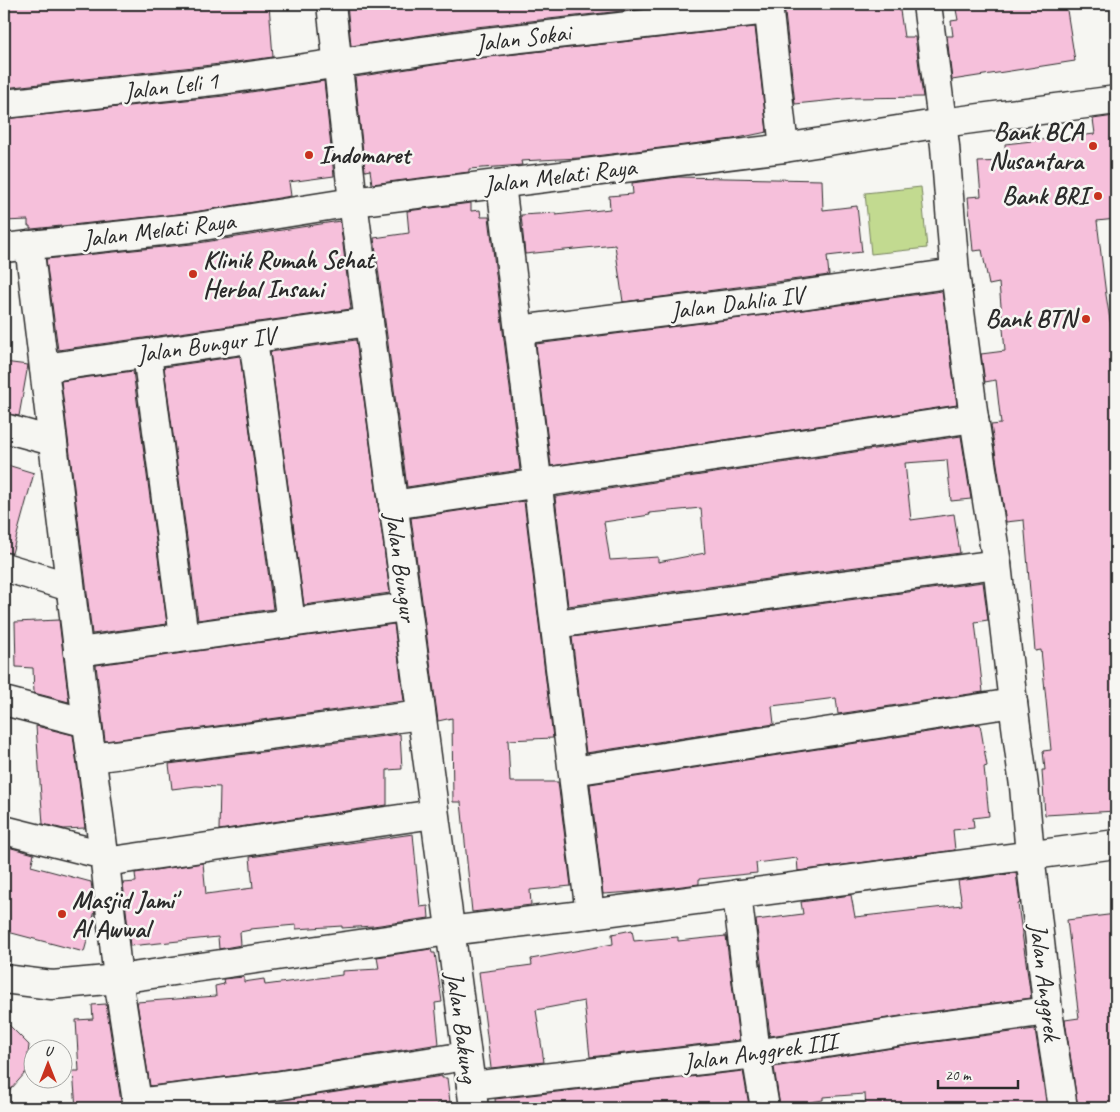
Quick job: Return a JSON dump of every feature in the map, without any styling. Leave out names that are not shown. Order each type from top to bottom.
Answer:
[{"type":"street","name":"Jalan Bungur","points":[[332,4],[353,202],[450,939]]},
{"type":"street","name":"Jalan Anggrek","points":[[927,4],[942,123],[955,273],[974,418],[997,564],[1024,786],[1048,1011],[1063,1108]]},
{"type":"street","name":"Jalan Sokai","points":[[337,63],[497,40],[769,7]]},
{"type":"street","points":[[769,7],[784,148]]},
{"type":"street","name":"Jalan Leli 1","points":[[4,104],[222,80],[337,63]]},
{"type":"street","name":"Jalan Melati Raya","points":[[16,246],[190,228],[353,202],[784,148],[942,123],[1116,100]]},
{"type":"street","points":[[501,184],[590,914]]},
{"type":"street","points":[[16,246],[44,368],[86,723],[105,859],[118,979],[138,1106],[466,1056]]},
{"type":"street","name":"Jalan Dahlia IV","points":[[519,330],[779,298],[955,273]]},
{"type":"street","name":"Jalan Bungur IV","points":[[44,368],[369,322]]},
{"type":"street","points":[[253,339],[291,623]]},
{"type":"street","points":[[147,354],[184,637]]},
{"type":"street","points":[[393,505],[974,418]]},
{"type":"street","points":[[4,428],[52,441]]},
{"type":"street","points":[[555,624],[997,564]]},
{"type":"street","points":[[4,567],[70,587]]},
{"type":"street","points":[[78,652],[406,607]]},
{"type":"street","points":[[4,701],[86,723]]},
{"type":"street","points":[[573,771],[1013,703]]},
{"type":"street","points":[[92,758],[421,715]]},
{"type":"street","points":[[4,830],[105,859],[434,814]]},
{"type":"street","points":[[4,980],[52,985],[118,979],[450,939],[590,914],[1116,844]]},
{"type":"street","points":[[737,894],[756,1054],[765,1108]]},
{"type":"street","name":"Jalan Bakung","points":[[450,939],[472,1097]]},
{"type":"street","name":"Jalan Anggrek III","points":[[472,1097],[909,1030],[1048,1011]]},
{"type":"green space","points":[[921,187],[927,248],[871,254],[865,193]]},
{"type":"building","points":[[4,4],[269,4],[273,57],[4,88],[4,43],[6,43]]},
{"type":"building","points":[[347,4],[685,4],[476,27],[351,46]]},
{"type":"building","points":[[784,4],[800,4],[800,7],[837,4],[899,4],[904,37],[915,37],[923,97],[854,98],[795,104]]},
{"type":"building","points":[[955,4],[1066,4],[1075,61],[952,80],[947,36],[953,36],[951,21],[958,20]]},
{"type":"building","points":[[755,27],[767,132],[733,139],[579,158],[521,161],[522,165],[469,169],[469,172],[372,184],[370,170],[365,171],[355,77],[480,58]]},
{"type":"building","points":[[324,81],[334,176],[289,182],[291,196],[188,213],[32,229],[28,226],[28,220],[4,221],[4,119],[224,96]]},
{"type":"building","points":[[1114,116],[1116,132],[1116,219],[1097,221],[1116,357],[1116,811],[1045,815],[1042,770],[1045,770],[1043,751],[1051,750],[1041,650],[1035,651],[1024,520],[1006,522],[991,425],[1001,424],[996,380],[985,382],[981,354],[1005,351],[999,283],[989,285],[982,250],[973,251],[968,197],[981,196],[978,162],[1006,161],[1005,144],[1095,134],[1093,119]]},
{"type":"building","points":[[678,177],[822,180],[823,210],[857,206],[862,252],[827,256],[829,275],[623,302],[615,245],[525,254],[521,215],[556,213],[556,215],[610,209],[609,196],[633,194],[632,183]]},
{"type":"building","points":[[471,203],[471,211],[480,210],[481,217],[489,217],[520,470],[407,487],[374,238],[409,233],[407,211]]},
{"type":"building","points":[[340,221],[351,309],[58,350],[46,259],[192,244]]},
{"type":"building","points":[[942,291],[957,405],[551,466],[536,344]]},
{"type":"building","points":[[356,340],[390,593],[304,605],[270,352]]},
{"type":"building","points":[[240,356],[273,609],[198,620],[164,367]]},
{"type":"building","points":[[4,362],[28,365],[19,416],[4,413]]},
{"type":"building","points":[[133,371],[167,624],[92,634],[61,381]]},
{"type":"building","points":[[961,436],[971,499],[951,501],[947,460],[905,463],[911,520],[954,514],[960,553],[568,606],[555,497]],"holes":[[[701,508],[705,553],[658,562],[658,557],[610,560],[604,522],[650,515],[649,513]]]},
{"type":"building","points":[[4,464],[34,473],[12,553],[4,552]]},
{"type":"building","points":[[524,501],[553,738],[508,740],[510,782],[558,782],[571,886],[530,890],[531,905],[472,912],[461,802],[453,802],[452,718],[438,721],[411,518]]},
{"type":"building","points":[[983,582],[988,620],[975,622],[983,692],[838,714],[836,698],[772,706],[774,724],[586,753],[572,637]]},
{"type":"building","points":[[59,620],[69,702],[34,693],[33,668],[16,667],[15,622]]},
{"type":"building","points":[[394,624],[404,701],[105,741],[96,665]]},
{"type":"building","points":[[980,724],[987,766],[984,767],[989,816],[973,818],[974,828],[953,830],[955,850],[798,871],[797,858],[756,863],[757,873],[699,879],[699,884],[603,894],[590,784]]},
{"type":"building","points":[[36,726],[73,735],[85,828],[64,829],[43,824]]},
{"type":"building","points":[[400,734],[402,769],[387,770],[387,805],[219,830],[220,787],[196,786],[172,789],[169,764]]},
{"type":"building","points":[[413,834],[420,907],[428,906],[429,918],[373,926],[342,928],[342,926],[296,929],[296,925],[250,929],[240,932],[241,945],[219,949],[218,937],[130,946],[123,883],[136,882],[135,873],[203,863],[206,894],[253,888],[250,857]]},
{"type":"building","points":[[4,846],[34,854],[31,866],[91,882],[95,911],[84,952],[4,931]]},
{"type":"building","points":[[1016,873],[1020,903],[1018,904],[1031,998],[770,1036],[756,920],[803,914],[801,902],[851,895],[855,917],[962,905],[958,881]]},
{"type":"building","points":[[1116,914],[1116,1108],[1078,1108],[1065,1020],[1079,1018],[1067,920]]},
{"type":"building","points":[[632,930],[634,941],[678,937],[678,941],[726,936],[739,1040],[590,1057],[584,1001],[536,1010],[544,1062],[491,1068],[479,972],[532,965],[531,959],[613,944],[612,934]]},
{"type":"building","points":[[431,949],[432,953],[435,953],[442,1002],[435,1003],[439,1044],[273,1071],[150,1086],[137,1002],[216,996],[215,986],[224,984],[223,979],[244,977],[244,982],[264,979],[265,985],[342,975],[342,971],[379,969],[377,957]]},
{"type":"building","points":[[106,1004],[122,1108],[76,1108],[73,1071],[79,1071],[76,1020],[93,1019],[92,1005]]},
{"type":"building","points":[[4,1020],[24,1040],[22,1040],[22,1077],[4,1097]]},
{"type":"building","points":[[1035,1029],[1047,1108],[866,1108],[865,1094],[823,1097],[823,1100],[780,1107],[774,1067],[911,1045]]},
{"type":"building","points":[[743,1071],[749,1105],[722,1108],[496,1108],[495,1099]]},
{"type":"building","points":[[442,1076],[442,1078],[447,1078],[450,1102],[437,1103],[438,1108],[222,1108],[277,1101]]},
{"type":"place","name":"Bank BCA Nusantara","points":[[1093,146]]},
{"type":"place","name":"Indomaret","points":[[309,155]]},
{"type":"place","name":"Bank BRI","points":[[1098,196]]},
{"type":"place","name":"Klinik Rumah Sehat Herbal Insani","points":[[193,274]]},
{"type":"place","name":"Bank BTN","points":[[1086,319]]},
{"type":"place","name":"Masjid Jami' Al Awwal","points":[[62,914]]}]
